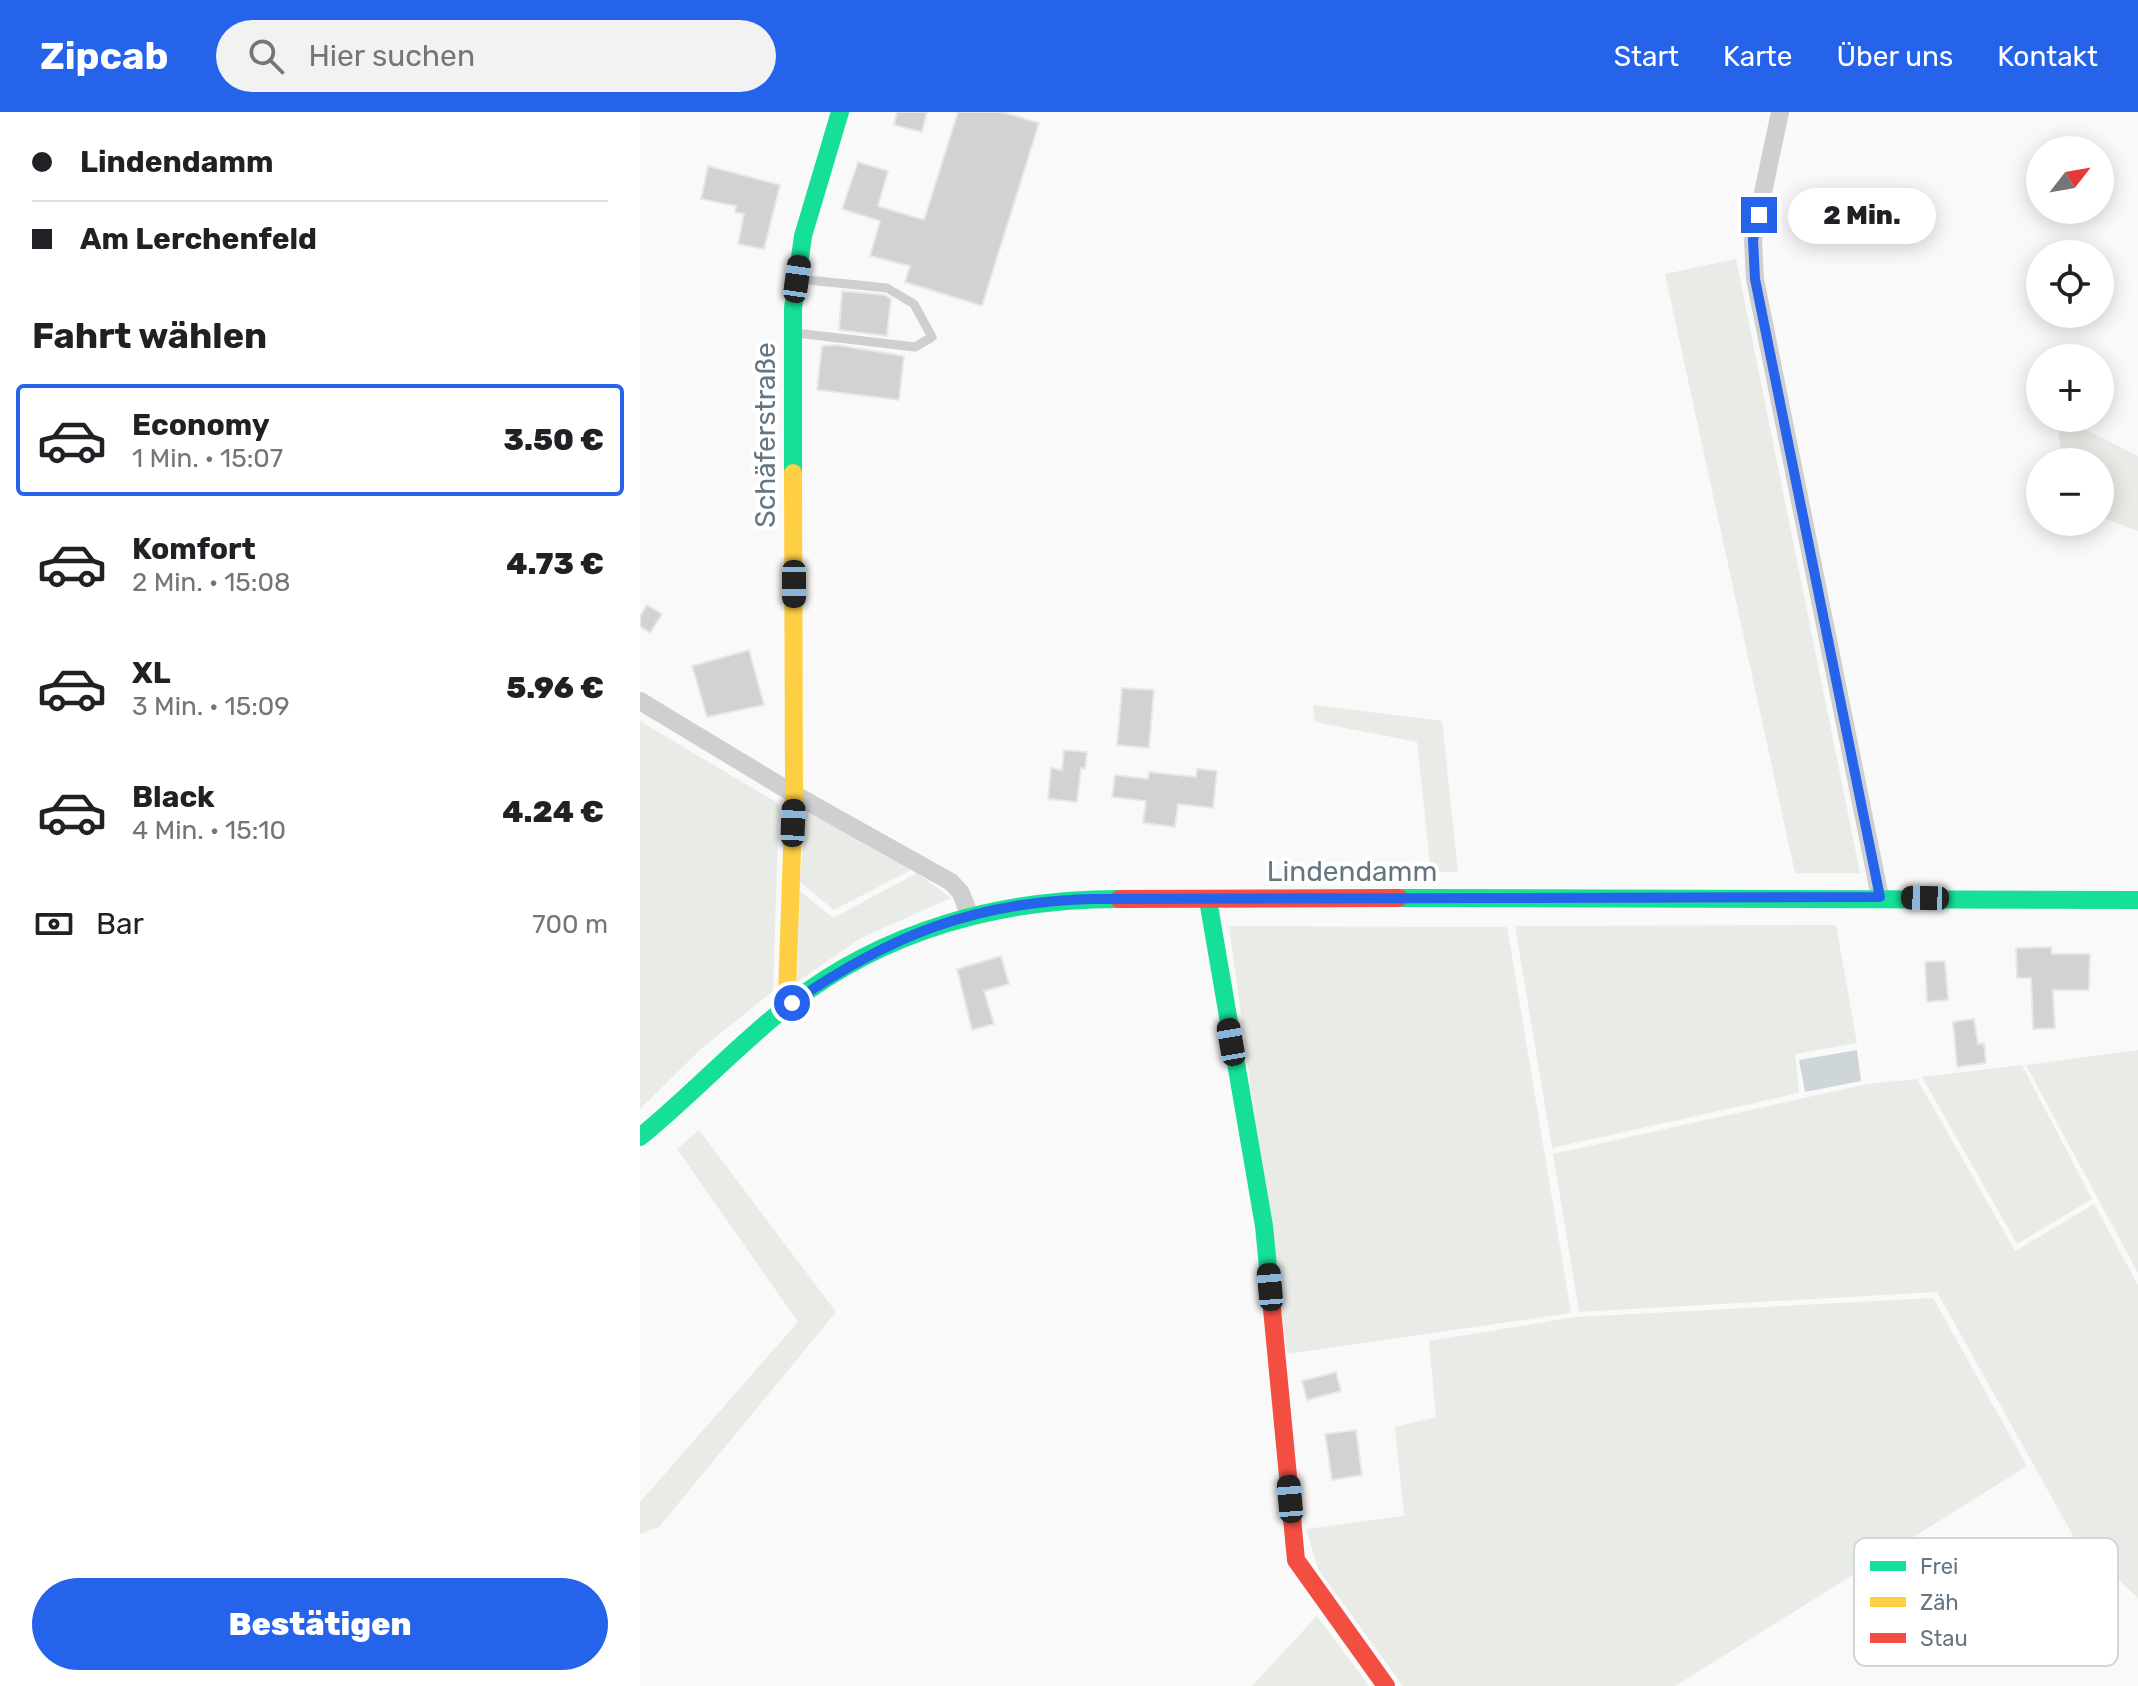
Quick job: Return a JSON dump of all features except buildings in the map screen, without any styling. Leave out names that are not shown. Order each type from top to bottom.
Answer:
[{"type":"street","name":"Schäferstraße","points":[[792,1003],[787,994],[794,794],[793,333],[803,236],[840,112]]},
{"type":"street","points":[[1780,112],[1753,240],[1755,279],[1880,897]]},
{"type":"street","points":[[640,701],[794,794],[951,882],[961,893],[969,914]]},
{"type":"street","name":"Lindendamm","points":[[640,1137],[792,1003],[876,950],[969,914],[1029,903],[1070,900],[1880,897],[2138,900]]},
{"type":"street","points":[[1208,900],[1264,1226],[1296,1560],[1386,1686]]},
{"type":"lane","points":[[793,333],[915,347],[932,337],[914,304],[887,288],[797,279]]},
{"type":"shaded area","points":[[1736,259],[1860,873],[1795,873],[1665,274]]},
{"type":"shaded area","points":[[2059,432],[2091,432],[2138,456],[2138,531],[2114,522],[2114,448],[2060,448]]},
{"type":"shaded area","points":[[1313,705],[1442,721],[1458,872],[1431,872],[1417,742],[1315,722]]},
{"type":"shaded area","points":[[640,721],[779,804],[773,991],[701,1049],[640,1109]]},
{"type":"shaded area","points":[[806,806],[911,870],[834,910],[800,882]]},
{"type":"shaded area","points":[[917,873],[951,898],[861,938],[797,982],[800,891],[833,918]]},
{"type":"shaded area","points":[[1836,925],[1857,1043],[1795,1054],[1799,1093],[1552,1148],[1515,926]]},
{"type":"shaded area","points":[[1229,926],[1507,927],[1571,1313],[1287,1354]]},
{"type":"shaded area","points":[[1857,1050],[1861,1081],[1805,1092],[1799,1060]]},
{"type":"shaded area","points":[[2138,1050],[2138,1273],[2026,1065]]},
{"type":"shaded area","points":[[2022,1065],[2092,1199],[2017,1244],[1922,1077]]},
{"type":"shaded area","points":[[1917,1079],[2015,1251],[2094,1204],[2138,1285],[2138,1598],[2118,1579],[2118,1538],[2074,1538],[1937,1292],[1579,1312],[1553,1154],[1867,1084]]},
{"type":"shaded area","points":[[699,1130],[836,1312],[659,1527],[640,1534],[640,1502],[798,1322],[677,1149]]},
{"type":"shaded area","points":[[1933,1298],[2027,1466],[1912,1538],[1854,1538],[1854,1574],[1675,1686],[1403,1686],[1318,1569],[1306,1529],[1404,1516],[1395,1427],[1436,1417],[1429,1341],[1576,1317]]},
{"type":"shaded area","points":[[1317,1616],[1369,1686],[1252,1686]]},
{"type":"traffic: fast","points":[[793,473],[793,308],[803,236],[840,112]]},
{"type":"traffic: fast","points":[[1399,898],[2138,900]]},
{"type":"traffic: fast","points":[[640,1137],[790,1004],[865,956],[904,938],[988,913],[1075,900],[1119,899]]},
{"type":"traffic: fast","points":[[1208,900],[1264,1226],[1270,1288]]},
{"type":"traffic: slow","points":[[792,1003],[787,994],[794,794],[793,473]]},
{"type":"traffic: jam","points":[[1119,899],[1399,898]]},
{"type":"traffic: jam","points":[[1270,1288],[1296,1560],[1386,1686]]},
{"type":"route","points":[[792,1003],[845,967],[907,936],[969,914],[1029,903],[1092,899],[1880,897],[1755,279],[1753,240],[1759,215]]}]
